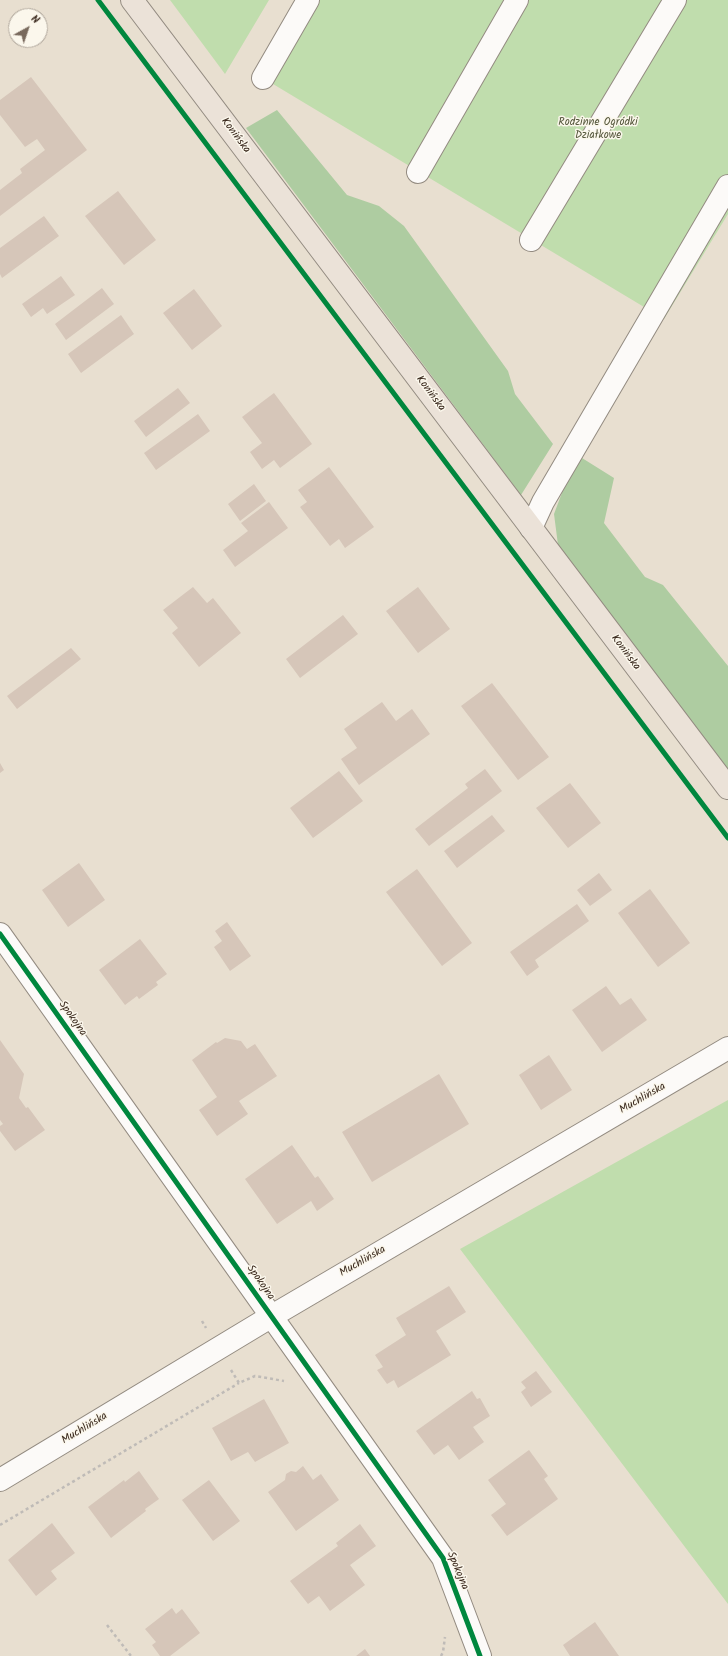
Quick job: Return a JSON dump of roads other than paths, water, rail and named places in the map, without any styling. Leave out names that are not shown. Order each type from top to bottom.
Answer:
[{"type":"main road","name":"Konińska","points":[[132,0],[728,788]]},
{"type":"street","points":[[263,78],[308,0]]},
{"type":"street","points":[[418,172],[517,0]]},
{"type":"street","points":[[531,240],[675,0]]},
{"type":"street","points":[[531,528],[543,502],[728,186]]},
{"type":"street","name":"Spokojna","points":[[0,934],[443,1558],[480,1656]]},
{"type":"street","name":"Muchlińska","points":[[0,1480],[218,1348],[728,1048]]},
{"type":"park label","name":"Rodzinne Ogródki Działkowe","points":[[598,129]]}]
